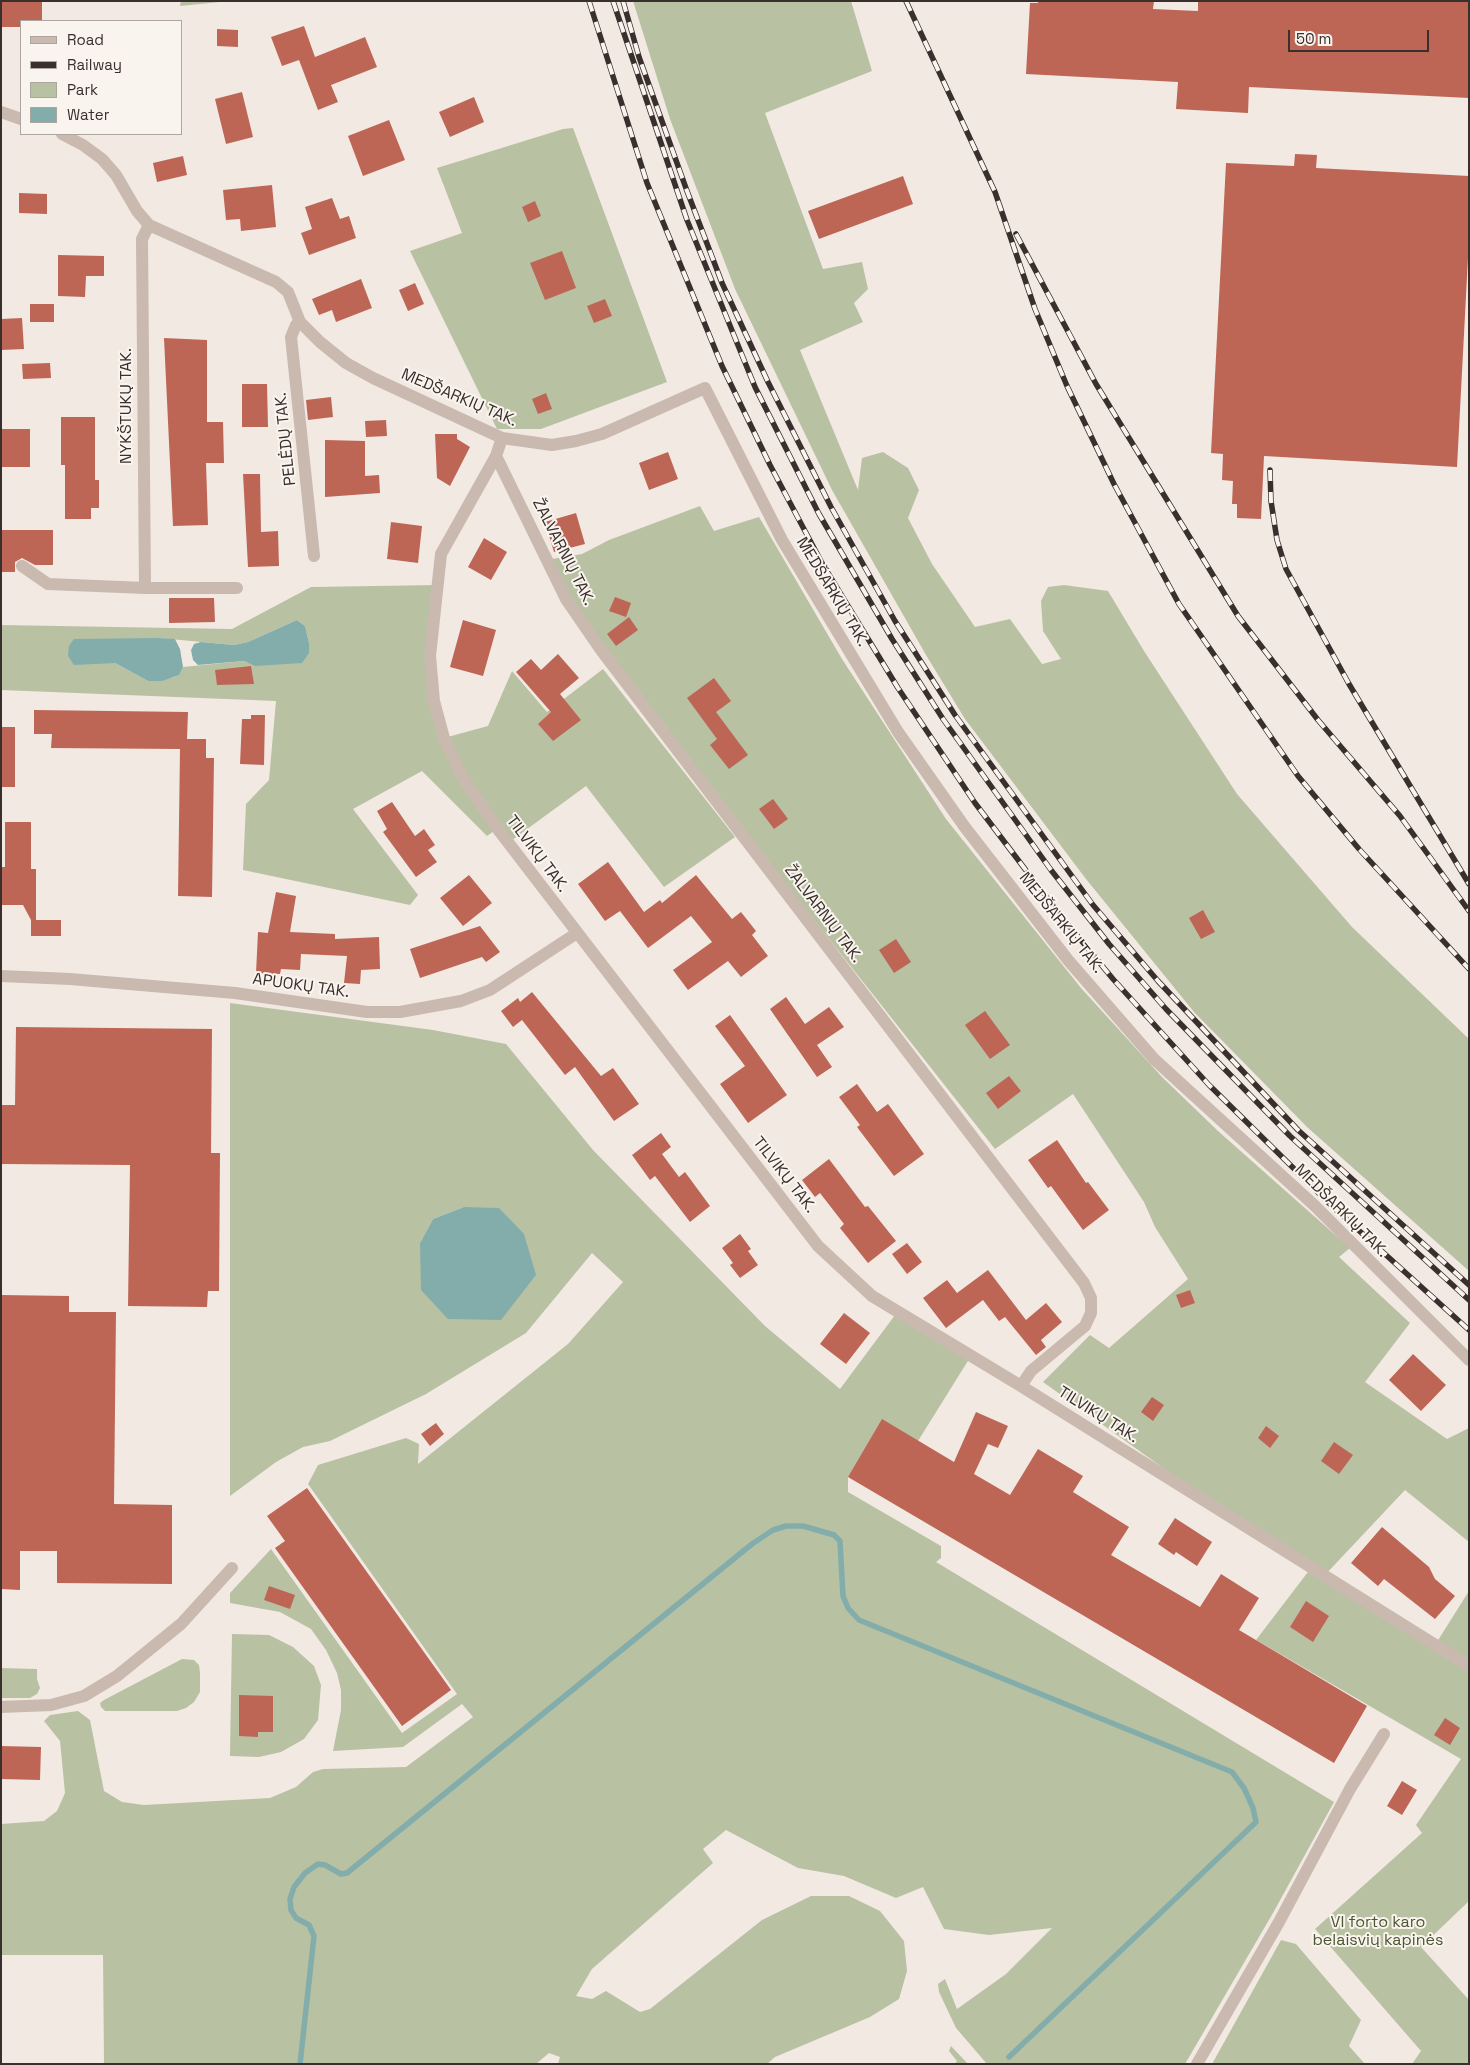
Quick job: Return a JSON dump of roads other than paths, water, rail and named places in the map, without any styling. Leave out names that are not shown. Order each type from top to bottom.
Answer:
[{"type":"street","points":[[1,112],[20,119]]},
{"type":"street","name":"MEDŠARKIŲ TAK.","points":[[64,135],[83,145],[102,160],[116,175],[137,211],[149,225],[276,282],[288,292],[300,322],[320,342],[346,363],[373,378],[502,438],[552,445],[576,441],[602,434],[705,388],[782,540],[898,732],[964,826],[1068,960],[1154,1059],[1315,1206],[1469,1360]]},
{"type":"street","name":"NYKŠTUKŲ TAK.","points":[[145,588],[142,239],[149,225]]},
{"type":"street","name":"PELĖDŲ TAK.","points":[[300,322],[296,325],[291,337],[314,556]]},
{"type":"street","points":[[496,456],[502,438]]},
{"type":"street","name":"TILVIKŲ TAK.","points":[[496,456],[441,554],[430,656],[434,702],[444,738],[463,778],[497,828],[818,1246],[872,1296],[1021,1386],[1469,1666]]},
{"type":"street","name":"ŽALVARNIŲ TAK.","points":[[496,456],[566,599],[601,650],[1084,1283],[1091,1298],[1092,1313],[1084,1326],[1031,1371],[1021,1386]]},
{"type":"street","points":[[22,566],[48,584],[145,588],[238,588]]},
{"type":"street","name":"APUOKŲ TAK.","points":[[1,976],[70,979],[236,994],[367,1012],[400,1012],[461,1001],[490,990],[577,933]]},
{"type":"street","points":[[1,1707],[50,1705],[84,1696],[117,1676],[181,1624],[232,1568]]},
{"type":"street","points":[[1197,2064],[1279,1922],[1350,1788],[1384,1734]]},
{"type":"water","points":[[297,620],[305,626],[309,643],[309,653],[302,663],[255,666],[244,661],[198,665],[193,660],[191,650],[194,644],[201,642],[234,645],[248,642]]},
{"type":"water","points":[[74,639],[175,639],[180,649],[183,667],[179,675],[162,681],[148,681],[115,663],[74,665],[68,656],[69,646]]},
{"type":"water","points":[[464,1207],[499,1208],[524,1234],[536,1275],[501,1320],[448,1319],[421,1290],[420,1243],[433,1219]]},
{"type":"waterway","points":[[300,2064],[314,1936],[309,1925],[296,1918],[291,1910],[290,1899],[294,1887],[305,1873],[318,1864],[325,1865],[341,1874],[347,1873],[752,1544],[773,1530],[786,1526],[803,1526],[834,1535],[840,1541],[843,1596],[848,1608],[859,1620],[1232,1772],[1244,1788],[1253,1808],[1256,1822],[1009,2057]]},
{"type":"railway","points":[[589,1],[647,183],[722,366],[770,465],[823,565],[898,688],[975,803],[1056,910],[1113,979],[1209,1085],[1334,1208],[1469,1330]]},
{"type":"railway","points":[[613,1],[687,220],[755,387],[819,514],[892,639],[943,719],[1051,870],[1109,944],[1166,1009],[1290,1136],[1469,1300]]},
{"type":"railway","points":[[623,1],[639,57],[722,283],[768,382],[831,507],[895,621],[955,715],[1093,905],[1158,981],[1298,1130],[1469,1285]]},
{"type":"railway","points":[[906,1],[995,192],[1035,309],[1067,386],[1114,484],[1179,604],[1298,776],[1359,849],[1469,969]]},
{"type":"railway","points":[[1016,234],[1096,384],[1238,616],[1318,720],[1400,816],[1469,911]]},
{"type":"railway","points":[[1270,470],[1271,501],[1277,540],[1286,569],[1349,684],[1469,884]]},
{"type":"park label","name":"VI forto karo belaisvių kapinės","points":[[1378,1932]]}]
